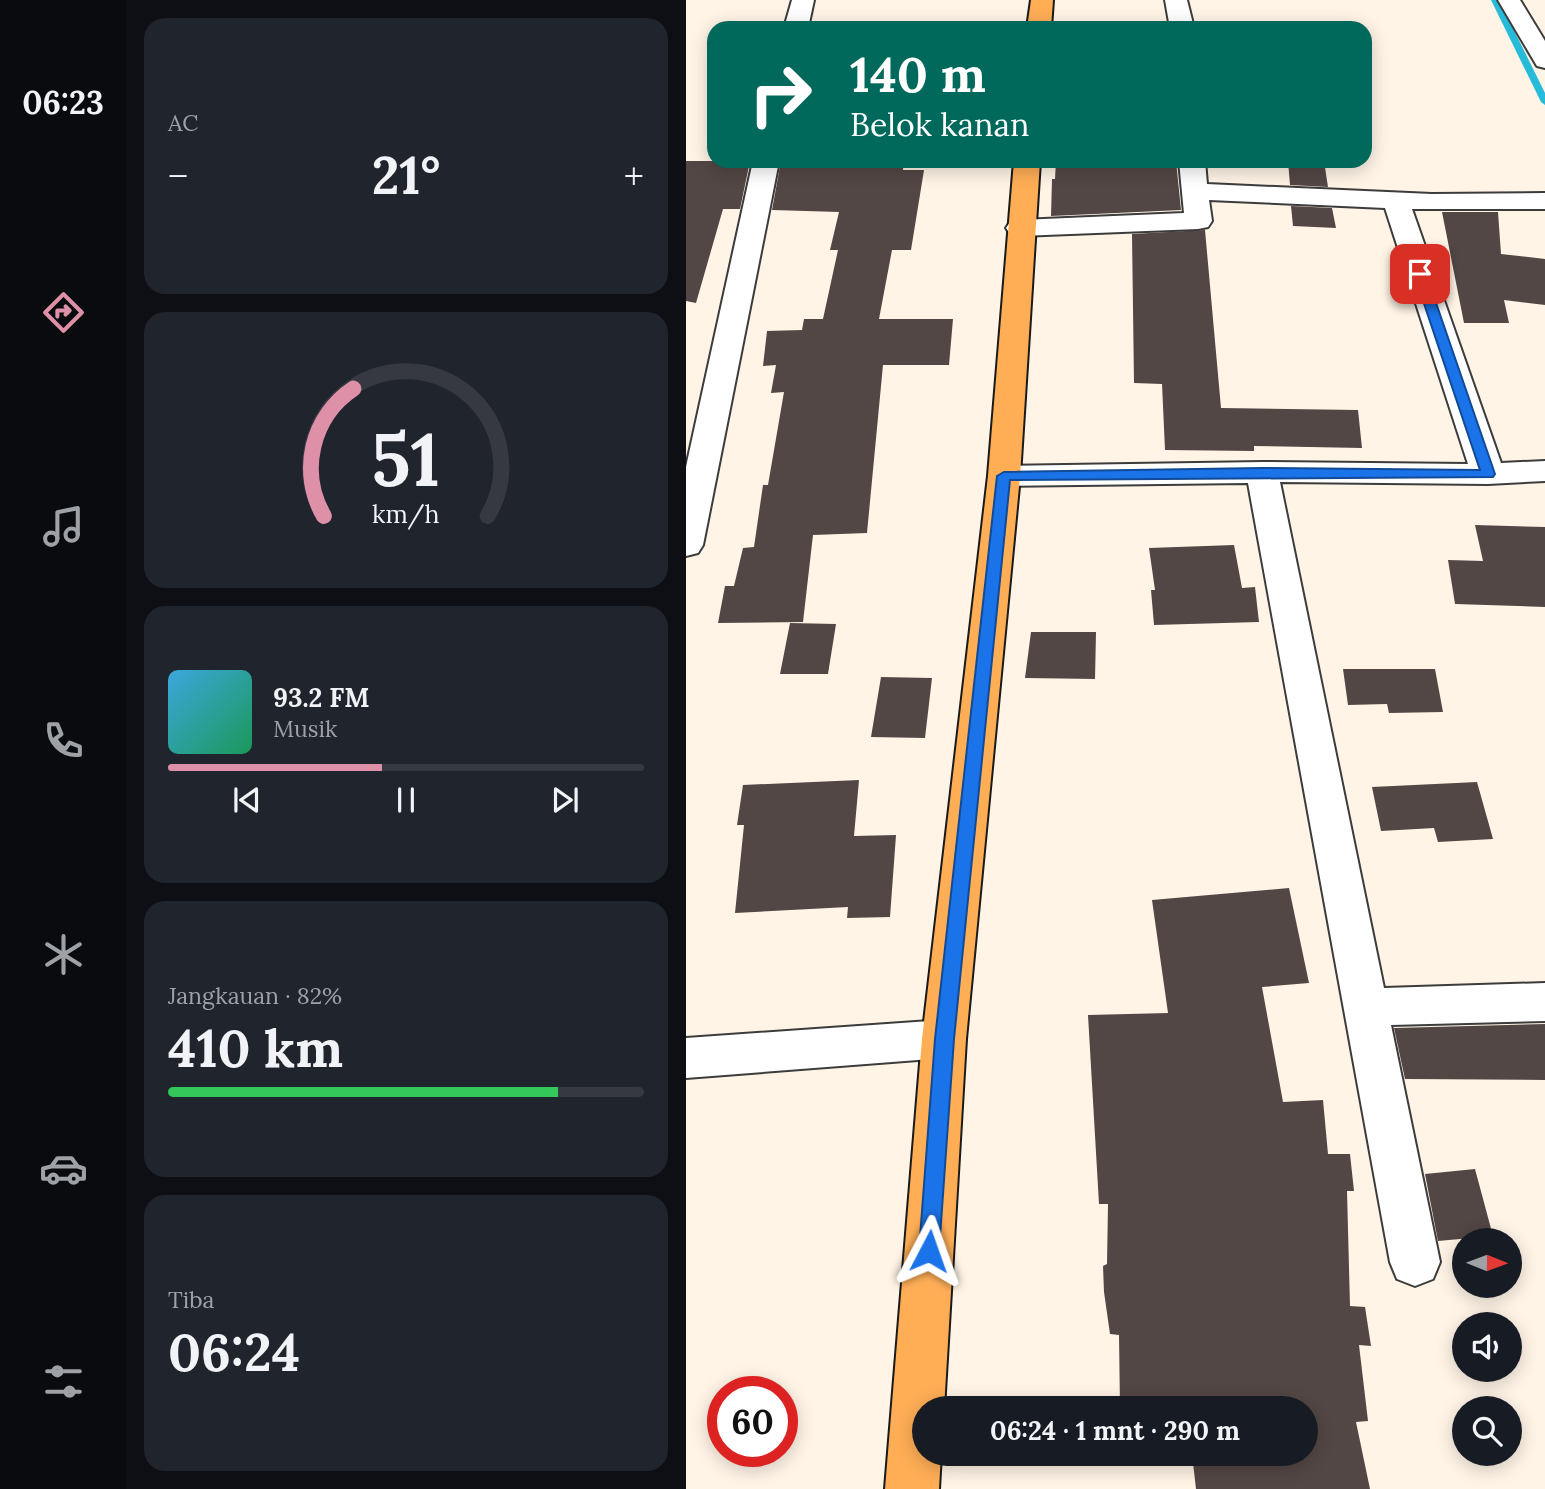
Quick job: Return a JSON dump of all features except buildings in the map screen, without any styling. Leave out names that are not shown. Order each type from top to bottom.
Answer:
[{"type":"main road","points":[[1040,21],[1042,0]]},
{"type":"main road","points":[[912,1489],[944,1039],[1004,476],[1026,168]]},
{"type":"street","points":[[798,21],[803,0]]},
{"type":"street","points":[[1176,0],[1180,21]]},
{"type":"street","points":[[1509,0],[1545,61]]},
{"type":"street","points":[[686,545],[765,168]]},
{"type":"street","points":[[1020,228],[1198,221],[1192,168]]},
{"type":"street","points":[[1193,191],[1545,201]]},
{"type":"street","points":[[1395,198],[1488,474]]},
{"type":"street","points":[[1004,476],[1262,472],[1488,474],[1545,471]]},
{"type":"street","points":[[1262,472],[1415,1262]]},
{"type":"street","points":[[1365,1007],[1545,1002]]},
{"type":"street","points":[[686,1058],[944,1039]]},
{"type":"waterway","points":[[1495,0],[1545,102]]},
{"type":"route","points":[[929,1251],[944,1039],[1004,476],[1262,472],[1488,474],[1420,274]]}]
